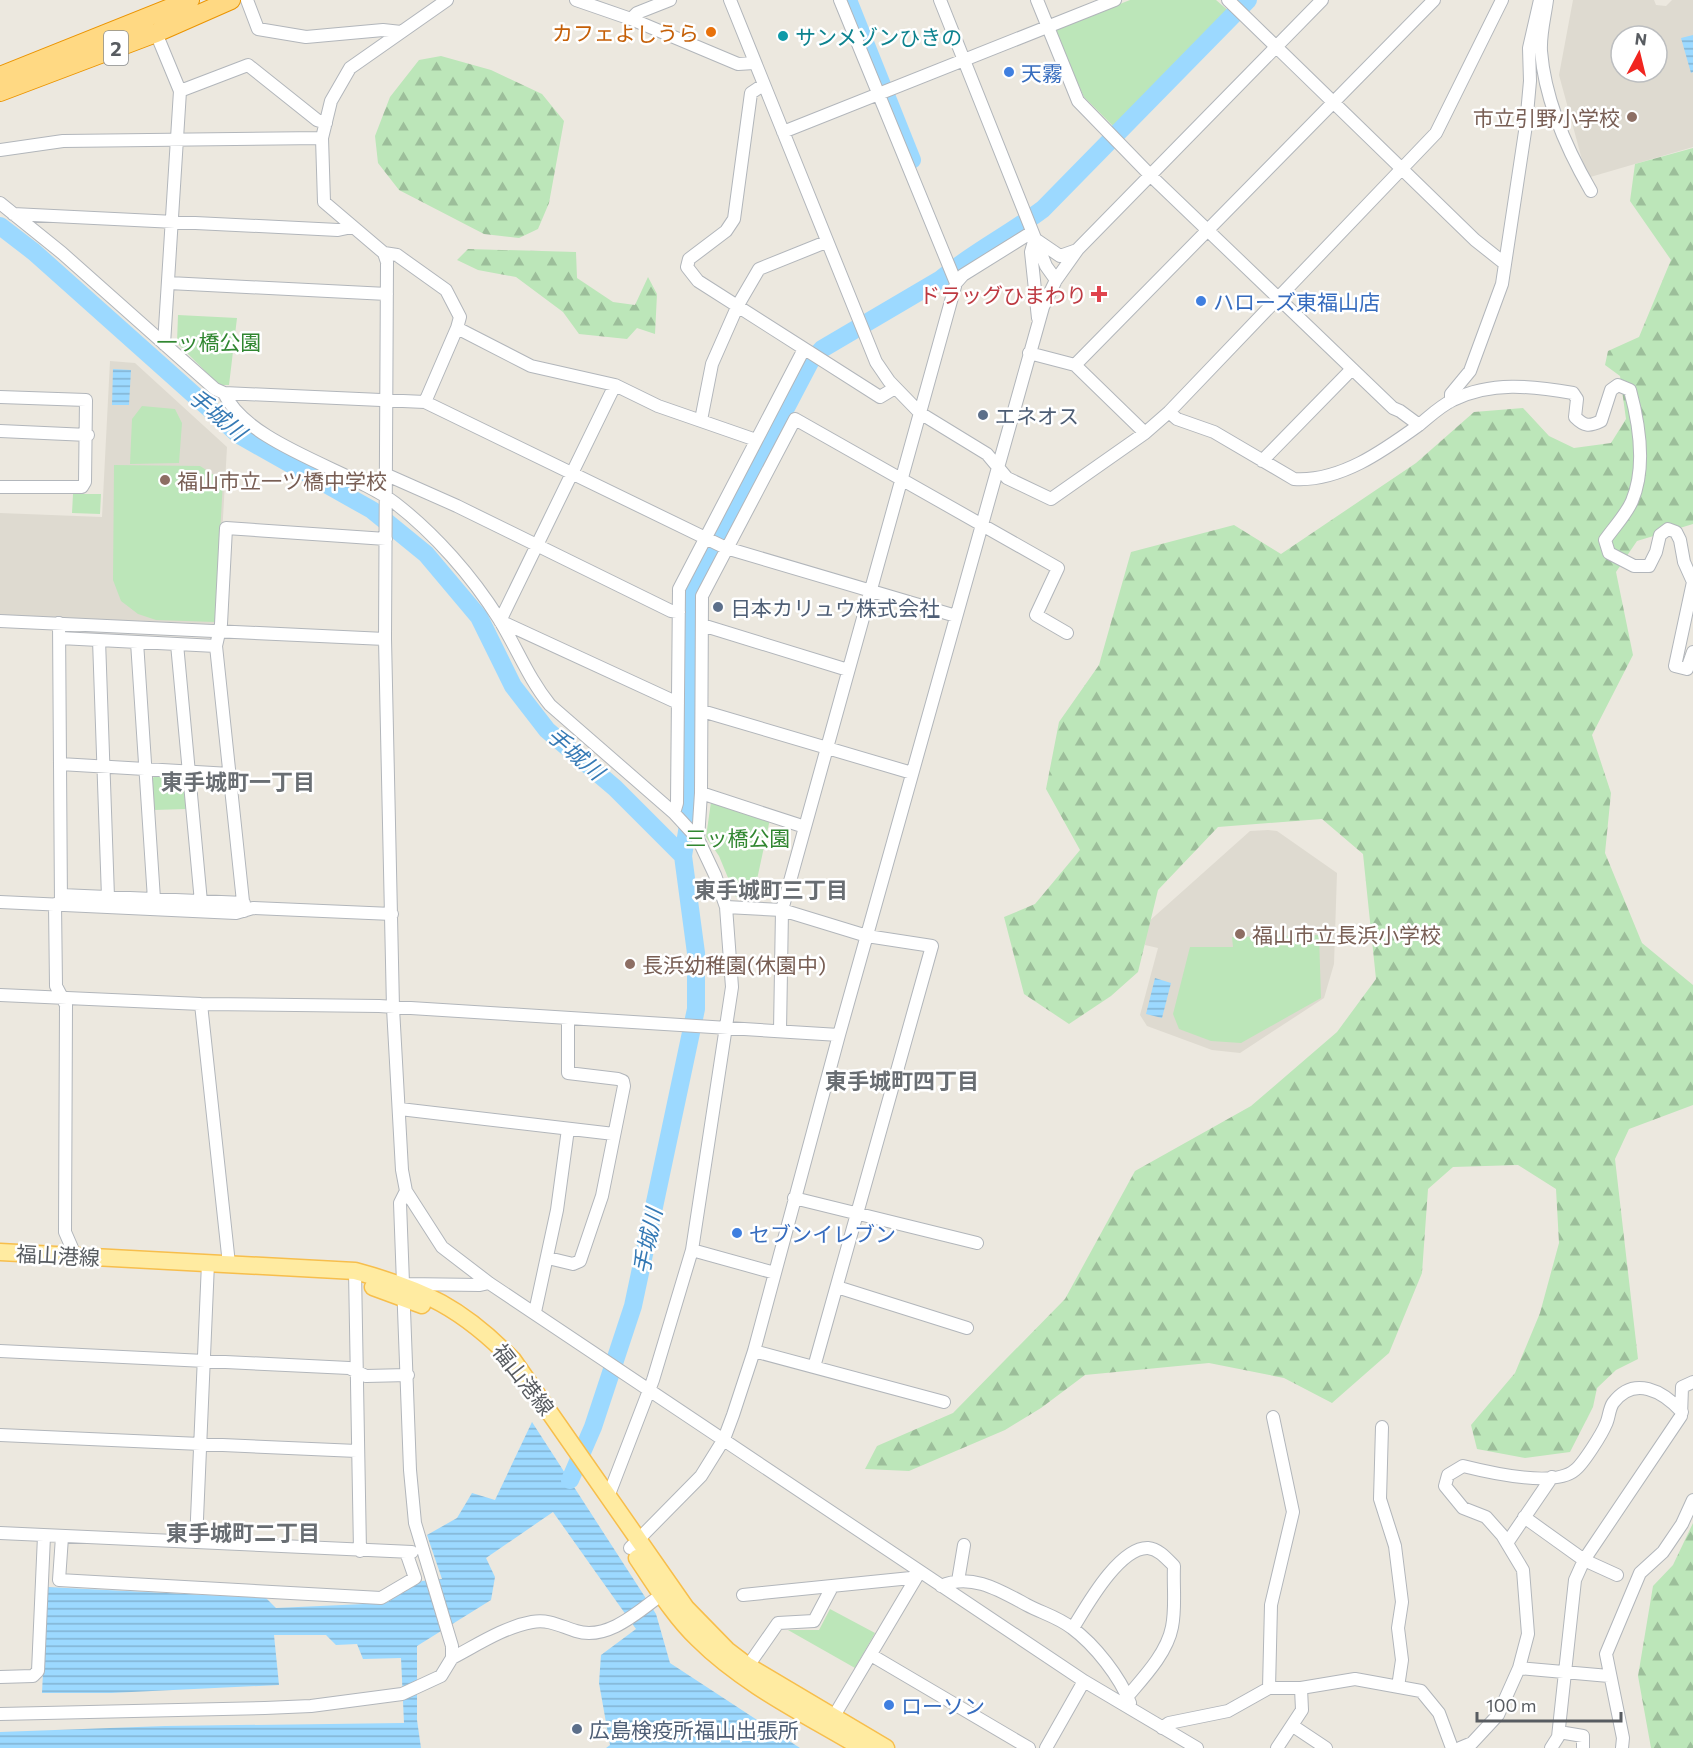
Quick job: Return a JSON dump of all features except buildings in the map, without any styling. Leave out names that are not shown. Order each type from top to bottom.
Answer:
[{"type":"highway","name":"2","points":[[0,92],[156,33],[231,0]]},
{"type":"highway","name":"2","points":[[0,76],[178,2]]},
{"type":"main road","name":"福山港線","points":[[0,1252],[71,1256],[207,1269],[229,1264],[355,1277],[405,1290],[447,1305],[484,1331],[513,1360],[539,1404],[605,1497],[634,1544],[658,1597],[720,1660],[862,1748]]},
{"type":"main road","name":"福山港線","points":[[0,1263],[207,1269],[355,1277]]},
{"type":"main road","name":"福山港線","points":[[634,1544],[686,1608],[727,1650],[748,1666],[886,1748]]},
{"type":"street","points":[[247,0],[258,28],[306,37],[383,30],[401,32]]},
{"type":"street","points":[[424,402],[458,328],[460,317],[446,290],[397,255],[384,253],[324,202],[322,138],[331,100],[350,68],[447,0]]},
{"type":"street","points":[[576,0],[631,19],[738,64],[754,63]]},
{"type":"street","points":[[631,19],[637,13],[670,0]]},
{"type":"street","points":[[730,0],[876,362],[895,388],[920,413],[987,454],[1007,477],[1051,499],[1144,433],[1169,412],[1436,133],[1502,0]]},
{"type":"street","points":[[780,1031],[783,910],[920,413],[951,275],[882,92],[840,0]]},
{"type":"street","points":[[940,0],[1030,228],[1046,266],[1056,280]]},
{"type":"street","points":[[1037,0],[1078,101],[1150,175],[1351,369],[1393,408],[1419,425]]},
{"type":"street","points":[[783,132],[1114,0]]},
{"type":"street","points":[[634,1544],[701,1476],[724,1439],[754,1351],[839,1035],[1029,353],[1038,322],[1056,280],[1078,249],[1322,0]]},
{"type":"street","points":[[1075,365],[1434,0]]},
{"type":"street","points":[[1450,401],[1451,394],[1470,371],[1502,284],[1526,125],[1530,81],[1529,48],[1540,0]]},
{"type":"street","points":[[1547,0],[1541,50],[1548,97],[1578,169],[1591,191]]},
{"type":"street","points":[[1235,6],[1475,240],[1504,263]]},
{"type":"street","points":[[156,33],[180,91],[164,344]]},
{"type":"street","points":[[180,91],[248,65],[317,120],[326,123]]},
{"type":"street","points":[[764,85],[751,93],[734,219],[726,231],[686,263],[698,281],[880,397],[895,388]]},
{"type":"street","points":[[0,150],[63,141],[322,138]]},
{"type":"street","points":[[0,203],[62,253],[215,389],[224,393],[424,402],[573,472],[724,547],[956,616]]},
{"type":"street","points":[[13,214],[173,220],[338,230],[352,227]]},
{"type":"street","points":[[951,275],[963,275],[1030,228]]},
{"type":"street","points":[[1030,228],[1044,248],[1060,256],[1078,249]]},
{"type":"street","points":[[1030,228],[1038,322]]},
{"type":"street","points":[[701,420],[712,364],[738,305],[759,269],[826,242]]},
{"type":"street","points":[[384,253],[387,262],[388,400],[385,639],[393,1008],[402,1170],[406,1191],[442,1247],[489,1283],[1084,1681],[1197,1748]]},
{"type":"street","points":[[169,283],[387,294]]},
{"type":"street","points":[[458,328],[531,366],[615,385],[657,406],[756,440]]},
{"type":"street","points":[[677,816],[679,589],[756,440],[810,353]]},
{"type":"street","points":[[1029,353],[1075,365],[1144,433]]},
{"type":"street","points":[[1262,461],[1351,369]]},
{"type":"street","points":[[500,621],[615,385]]},
{"type":"street","points":[[1169,412],[1177,418],[1214,432],[1294,479],[1331,475],[1374,454],[1419,425],[1450,401],[1486,390],[1517,385],[1537,386],[1572,393],[1577,399],[1575,417],[1583,424],[1591,426],[1601,421],[1611,390],[1618,385],[1630,390],[1639,440],[1637,486],[1631,504],[1605,540],[1609,553],[1634,566],[1649,566],[1656,552],[1660,535],[1668,529],[1676,532],[1680,540],[1684,562],[1693,582],[1674,666],[1687,669],[1693,652]]},
{"type":"street","points":[[224,393],[233,409],[264,433],[387,501],[440,544],[463,569],[500,621],[534,685],[550,705],[677,816],[697,838],[715,875],[726,907],[732,987],[692,1250],[646,1388],[605,1497]]},
{"type":"street","points":[[0,397],[86,400],[88,435],[86,482],[82,487],[0,486]]},
{"type":"street","points":[[697,838],[701,793],[702,596],[724,547],[795,419],[1058,568],[1036,615],[1067,633]]},
{"type":"street","points":[[0,432],[88,435]]},
{"type":"street","points":[[387,475],[671,611],[679,612]]},
{"type":"street","points":[[244,907],[216,645],[226,528],[386,537]]},
{"type":"street","points":[[0,621],[385,639]]},
{"type":"street","points":[[500,621],[678,703]]},
{"type":"street","points":[[59,624],[59,901],[56,986],[66,1005],[65,1232],[72,1248],[71,1256]]},
{"type":"street","points":[[702,625],[848,670]]},
{"type":"street","points":[[60,638],[216,645]]},
{"type":"street","points":[[99,640],[108,897]]},
{"type":"street","points":[[137,642],[154,899]]},
{"type":"street","points":[[177,644],[201,902]]},
{"type":"street","points":[[702,711],[912,773]]},
{"type":"street","points":[[60,764],[230,774]]},
{"type":"street","points":[[701,793],[805,827]]},
{"type":"street","points":[[0,902],[108,897],[201,902],[253,908],[392,914]]},
{"type":"street","points":[[59,901],[236,913],[244,907]]},
{"type":"street","points":[[726,907],[783,910],[867,936],[932,946],[814,1367]]},
{"type":"street","points":[[0,994],[201,1004],[393,1008],[839,1035]]},
{"type":"street","points":[[201,1004],[229,1264]]},
{"type":"street","points":[[548,1258],[573,1264],[580,1261],[602,1196],[623,1081],[568,1073],[568,1018]]},
{"type":"street","points":[[400,1109],[614,1134]]},
{"type":"street","points":[[535,1312],[548,1258],[568,1129]]},
{"type":"street","points":[[406,1191],[400,1203],[411,1481],[415,1523],[447,1630],[452,1658]]},
{"type":"street","points":[[795,1198],[977,1244]]},
{"type":"street","points":[[692,1250],[775,1273]]},
{"type":"street","points":[[196,1542],[198,1445],[207,1269]]},
{"type":"street","points":[[355,1277],[360,1551]]},
{"type":"street","points":[[405,1290],[480,1286],[489,1283]]},
{"type":"street","points":[[837,1287],[967,1328]]},
{"type":"street","points":[[0,1351],[349,1368],[366,1376],[408,1375]]},
{"type":"street","points":[[754,1351],[944,1402]]},
{"type":"street","points":[[1551,1748],[1559,1732],[1575,1580],[1584,1560],[1681,1414],[1682,1387],[1693,1382]]},
{"type":"street","points":[[1470,1746],[1498,1715],[1519,1668],[1528,1634],[1523,1570],[1507,1543],[1486,1517],[1464,1508],[1445,1486],[1448,1475],[1462,1466],[1504,1476],[1552,1477],[1575,1471],[1605,1427],[1612,1404],[1627,1390],[1648,1387],[1672,1401],[1681,1414],[1693,1423]]},
{"type":"street","points":[[1269,1688],[1270,1605],[1293,1512],[1273,1417]]},
{"type":"street","points":[[1382,1426],[1380,1499],[1395,1546],[1402,1602],[1398,1628],[1402,1660],[1398,1687]]},
{"type":"street","points":[[0,1435],[357,1451]]},
{"type":"street","points":[[1507,1543],[1552,1477]]},
{"type":"street","points":[[1622,1748],[1623,1738],[1606,1654],[1640,1573],[1663,1552],[1682,1524],[1693,1500]]},
{"type":"street","points":[[1524,1517],[1584,1560],[1617,1575]]},
{"type":"street","points":[[0,1533],[360,1551],[423,1552]]},
{"type":"street","points":[[0,1677],[33,1677],[38,1671],[44,1536]]},
{"type":"street","points":[[62,1537],[59,1580],[381,1598],[415,1578],[406,1552]]},
{"type":"street","points":[[958,1581],[964,1545]]},
{"type":"street","points":[[1073,1628],[1102,1585],[1130,1553],[1148,1548],[1162,1554],[1174,1566],[1172,1627],[1167,1642],[1149,1671],[1127,1697]]},
{"type":"street","points":[[743,1595],[911,1578],[920,1573]]},
{"type":"street","points":[[834,1716],[920,1573]]},
{"type":"street","points":[[941,1586],[958,1581],[1002,1590],[1073,1628],[1104,1662],[1127,1697],[1132,1710]]},
{"type":"street","points":[[748,1666],[778,1623],[814,1621],[832,1587]]},
{"type":"street","points":[[0,1714],[311,1706],[402,1694],[441,1676],[452,1658],[514,1626],[533,1622],[552,1622],[575,1630],[597,1632],[624,1621],[658,1597]]},
{"type":"street","points":[[871,1655],[1029,1748]]},
{"type":"street","points":[[1519,1668],[1609,1676]]},
{"type":"street","points":[[1162,1728],[1168,1723],[1228,1711],[1269,1688],[1301,1688],[1355,1679],[1421,1691],[1440,1713],[1446,1745]]},
{"type":"street","points":[[1046,1748],[1084,1681]]},
{"type":"street","points":[[1277,1748],[1302,1710],[1301,1688]]},
{"type":"street","points":[[1293,1726],[1326,1748]]},
{"type":"street","points":[[1559,1732],[1583,1736],[1583,1748]]},
{"type":"shaded area","name":"市立引野小学校","points":[[1573,0],[1654,0],[1656,5],[1666,6],[1672,0],[1693,0],[1693,147],[1587,178],[1559,75]]},
{"type":"shaded area","name":"福山市立一ツ橋中学校","points":[[110,361],[135,363],[227,447],[217,624],[0,615],[0,513],[102,517]]},
{"type":"shaded area","name":"福山市立長浜小学校","points":[[1250,831],[1277,831],[1337,873],[1334,964],[1324,998],[1240,1053],[1212,1050],[1147,1026],[1140,1015],[1158,948],[1145,945],[1147,923]]},
{"type":"green space","points":[[1130,0],[1216,0],[1230,12],[1115,128],[1084,97],[1054,30]]},
{"type":"green space","points":[[441,56],[491,70],[542,94],[564,121],[549,203],[538,229],[519,238],[484,234],[399,190],[378,163],[375,136],[390,97],[419,60]]},
{"type":"green space","points":[[1693,148],[1693,524],[1637,541],[1616,572],[1633,655],[1592,735],[1611,793],[1605,853],[1642,943],[1693,985],[1693,1105],[1629,1129],[1615,1159],[1638,1359],[1616,1370],[1597,1388],[1593,1407],[1570,1452],[1525,1458],[1477,1449],[1471,1425],[1515,1373],[1540,1313],[1559,1243],[1556,1189],[1518,1165],[1453,1167],[1428,1189],[1422,1273],[1389,1353],[1332,1403],[1284,1378],[1209,1363],[1085,1375],[1041,1408],[1005,1430],[909,1471],[865,1469],[877,1446],[953,1413],[1065,1299],[1135,1171],[1251,1106],[1337,1032],[1376,979],[1363,854],[1322,819],[1218,827],[1158,890],[1138,972],[1111,996],[1069,1024],[1024,994],[1004,917],[1035,904],[1080,850],[1046,789],[1059,722],[1099,665],[1131,552],[1234,525],[1281,554],[1416,463],[1474,412],[1523,408],[1549,436],[1574,448],[1611,443],[1626,419],[1620,376],[1605,365],[1608,351],[1639,337],[1671,260],[1630,201],[1635,164]]},
{"type":"green space","points":[[468,249],[576,252],[577,278],[613,302],[635,305],[648,277],[657,294],[655,334],[637,328],[627,339],[579,334],[563,312],[516,277],[478,270],[457,260]]},
{"type":"green space","name":"一ッ橋公園","points":[[178,315],[237,318],[229,385],[219,385],[177,343]]},
{"type":"green space","points":[[142,406],[175,409],[182,423],[179,463],[130,464],[132,419]]},
{"type":"green space","points":[[114,465],[200,466],[223,481],[215,622],[156,620],[138,614],[121,601],[113,580]]},
{"type":"green space","points":[[73,494],[101,494],[100,514],[72,513]]},
{"type":"green space","points":[[157,775],[179,776],[183,780],[186,809],[154,810],[151,779]]},
{"type":"green space","name":"三ッ橋公園","points":[[711,802],[770,819],[753,898],[736,897],[719,856],[706,837]]},
{"type":"green space","points":[[1319,935],[1321,998],[1241,1043],[1211,1041],[1179,1029],[1173,1014],[1190,947],[1233,947],[1232,937]]},
{"type":"green space","points":[[1693,1523],[1693,1748],[1651,1748],[1638,1676],[1653,1586],[1673,1565]]},
{"type":"green space","points":[[830,1609],[875,1633],[855,1668],[788,1630],[819,1630]]},
{"type":"water","points":[[1693,35],[1693,72],[1691,73],[1681,38]]},
{"type":"water","points":[[113,369],[131,370],[129,405],[112,405]]},
{"type":"water","points":[[1155,978],[1171,983],[1162,1018],[1146,1014]]},
{"type":"water","points":[[532,1422],[656,1614],[670,1663],[800,1748],[606,1748],[610,1745],[599,1683],[601,1655],[636,1629],[553,1512],[486,1558],[495,1577],[491,1600],[417,1646],[417,1720],[421,1748],[0,1748],[0,1732],[165,1726],[404,1723],[401,1658],[363,1659],[357,1644],[336,1645],[326,1635],[274,1635],[279,1685],[111,1693],[42,1693],[47,1587],[266,1598],[276,1608],[386,1603],[422,1581],[442,1579],[427,1535],[457,1518],[472,1493],[495,1500]]},
{"type":"waterway","points":[[848,0],[912,160]]},
{"type":"waterway","points":[[570,1480],[593,1427],[633,1306],[696,1009],[696,953],[683,856],[690,813],[689,593],[810,362],[822,349],[941,279],[1043,209],[1248,0]]},
{"type":"waterway","name":"手城川","points":[[0,226],[34,252],[239,435],[372,510],[426,554],[479,617],[513,686],[547,730],[615,788],[683,856]]},
{"type":"place","name":"カフェよしうら","points":[[711,32]]},
{"type":"place","name":"サンメゾンひきの","points":[[783,36]]},
{"type":"place","name":"天霧","points":[[1009,72]]},
{"type":"place","name":"市立引野小学校","points":[[1632,117]]},
{"type":"place","name":"ドラッグひまわり","points":[[1099,294]]},
{"type":"place","name":"ハローズ東福山店","points":[[1201,301]]},
{"type":"place","name":"エネオス","points":[[983,415]]},
{"type":"place","name":"福山市立一ツ橋中学校","points":[[165,480]]},
{"type":"place","name":"日本カリュウ株式会社","points":[[718,607]]},
{"type":"place","name":"福山市立長浜小学校","points":[[1240,934]]},
{"type":"place","name":"長浜幼稚園(休園中)","points":[[630,964]]},
{"type":"place","name":"セブンイレブン","points":[[737,1233]]},
{"type":"place","name":"ローソン","points":[[889,1705]]},
{"type":"place","name":"広島検疫所福山出張所","points":[[577,1729]]},
{"type":"district","name":"東手城町一丁目","points":[[238,781]]},
{"type":"district","name":"東手城町三丁目","points":[[771,889]]},
{"type":"district","name":"東手城町四丁目","points":[[902,1080]]},
{"type":"district","name":"東手城町二丁目","points":[[243,1532]]}]
